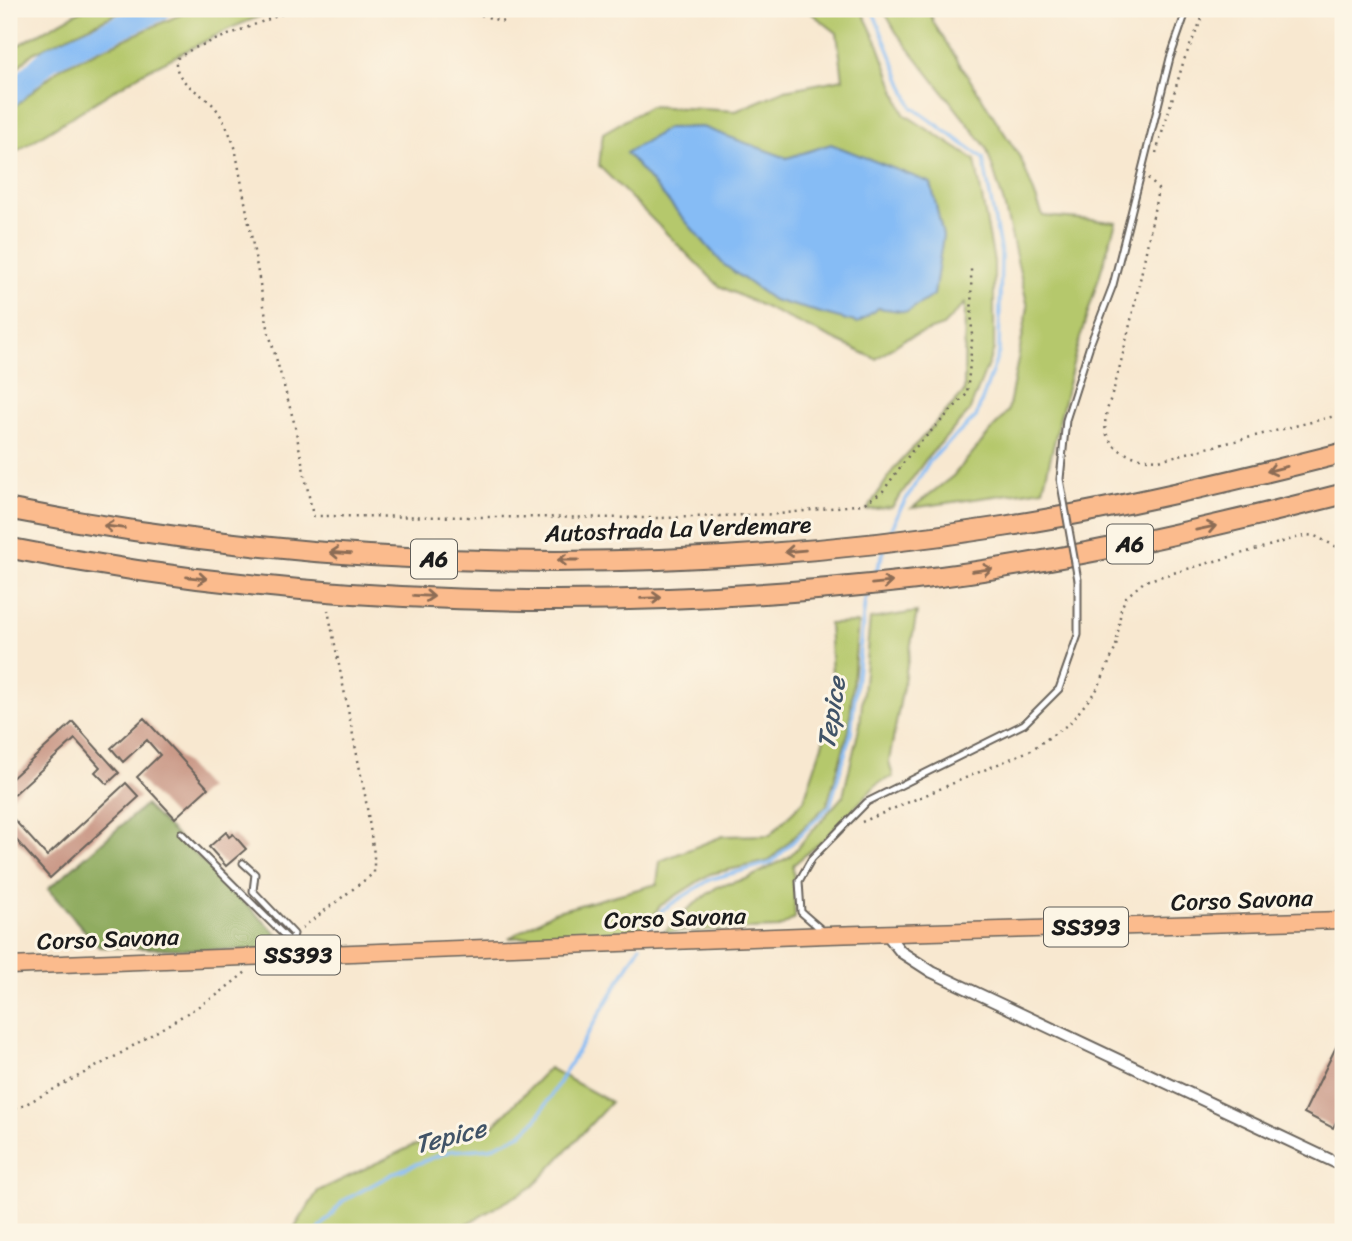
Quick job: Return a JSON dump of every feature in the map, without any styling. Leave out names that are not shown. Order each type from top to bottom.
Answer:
[{"type":"highway","name":"Autostrada La Verdemare","points":[[9,509],[192,538],[330,552],[424,558],[593,560],[713,557],[922,537],[1004,526],[1222,484],[1343,453]]},
{"type":"highway","name":"A6","points":[[9,548],[165,574],[256,585],[456,598],[743,595],[915,579],[1114,547],[1229,523],[1343,494]]},
{"type":"main road","name":"Corso Savona","points":[[9,965],[258,956],[288,948],[588,944],[1343,919]]},
{"type":"street","points":[[887,933],[901,952],[932,972],[1343,1166]]},
{"type":"lane","points":[[828,935],[801,912],[799,881],[812,858],[867,802],[1024,724],[1059,689],[1078,635],[1078,580],[1060,479],[1066,420],[1113,285],[1170,58],[1187,9]]},
{"type":"lane","points":[[181,833],[288,948],[294,934],[253,891],[255,874],[243,863]]},
{"type":"path","points":[[295,9],[192,49],[176,60],[175,67],[179,77],[213,105],[224,120],[235,147],[269,333],[294,422],[313,516],[660,518],[779,514],[863,504],[883,491],[912,451],[967,394],[972,342],[971,268]]},
{"type":"path","points":[[461,9],[504,22]]},
{"type":"path","points":[[1206,9],[1184,60],[1157,152],[1143,172],[1158,190],[1128,335],[1106,416],[1106,435],[1118,450],[1137,459],[1159,460],[1343,414]]},
{"type":"path","points":[[860,823],[1031,750],[1070,723],[1098,688],[1116,647],[1121,609],[1126,597],[1145,581],[1307,535],[1315,536],[1343,550]]},
{"type":"path","points":[[294,934],[374,873],[374,854],[365,795],[328,610]]},
{"type":"path","points":[[9,1113],[118,1055],[217,995],[242,977],[258,956]]},
{"type":"path","points":[[416,1232],[429,1226]]},
{"type":"green space","points":[[84,9],[127,9],[33,53],[9,75],[9,50]]},
{"type":"green space","points":[[193,9],[277,9],[231,28],[142,73],[9,156],[9,111],[61,67]]},
{"type":"green space","points":[[806,9],[861,9],[878,44],[904,114],[975,160],[994,262],[994,349],[969,412],[927,458],[892,507],[867,510],[895,467],[964,392],[965,303],[943,326],[905,339],[876,359],[719,286],[599,166],[603,133],[650,106],[736,111],[785,90],[843,79],[837,33]]},
{"type":"green space","points":[[883,9],[930,9],[933,22],[1021,159],[1043,216],[1116,222],[1076,351],[1043,489],[912,508],[953,476],[1008,411],[1028,307],[1004,204],[986,147],[896,32]]},
{"type":"green space","points":[[917,612],[889,761],[893,777],[878,783],[828,836],[793,865],[795,918],[779,928],[664,932],[684,912],[717,887],[749,878],[789,857],[843,796],[860,724],[870,619]]},
{"type":"green space","points":[[858,623],[849,730],[827,805],[769,861],[710,874],[660,906],[641,933],[509,938],[554,912],[657,884],[660,861],[723,836],[770,835],[804,800],[834,708],[829,624]]},
{"type":"green space","points":[[145,805],[282,939],[268,951],[99,947],[48,889]]},
{"type":"green space","points":[[549,1068],[611,1102],[534,1186],[452,1232],[292,1232],[318,1191],[412,1146],[493,1126]]},
{"type":"water","points":[[702,127],[787,158],[831,144],[931,183],[943,236],[934,295],[907,312],[878,308],[858,323],[773,300],[723,264],[626,153],[668,128]]},
{"type":"building","points":[[144,718],[208,788],[175,818],[137,777],[160,755],[147,740],[123,762],[111,748]]},
{"type":"building","points":[[73,722],[119,773],[107,784],[95,772],[100,767],[75,739],[9,799],[9,781]]},
{"type":"building","points":[[126,783],[139,797],[50,878],[9,832],[9,814],[47,856]]},
{"type":"building","points":[[226,832],[229,837],[233,834],[246,849],[226,866],[209,847]]},
{"type":"building","points":[[1336,1047],[1343,1051],[1343,1108],[1333,1128],[1304,1113]]},
{"type":"waterway","points":[[9,96],[50,58],[160,9]]},
{"type":"waterway","name":"Tepice","points":[[872,9],[912,107],[983,158],[1001,254],[999,352],[976,417],[930,460],[899,511],[890,534]]},
{"type":"waterway","name":"Tepice","points":[[874,576],[884,551]]},
{"type":"waterway","name":"Tepice","points":[[645,937],[662,910],[711,879],[771,863],[830,806],[851,733],[865,600],[869,590]]},
{"type":"waterway","name":"Tepice","points":[[317,1232],[343,1201],[396,1172],[450,1151],[490,1148],[521,1134],[537,1119],[640,946]]}]
